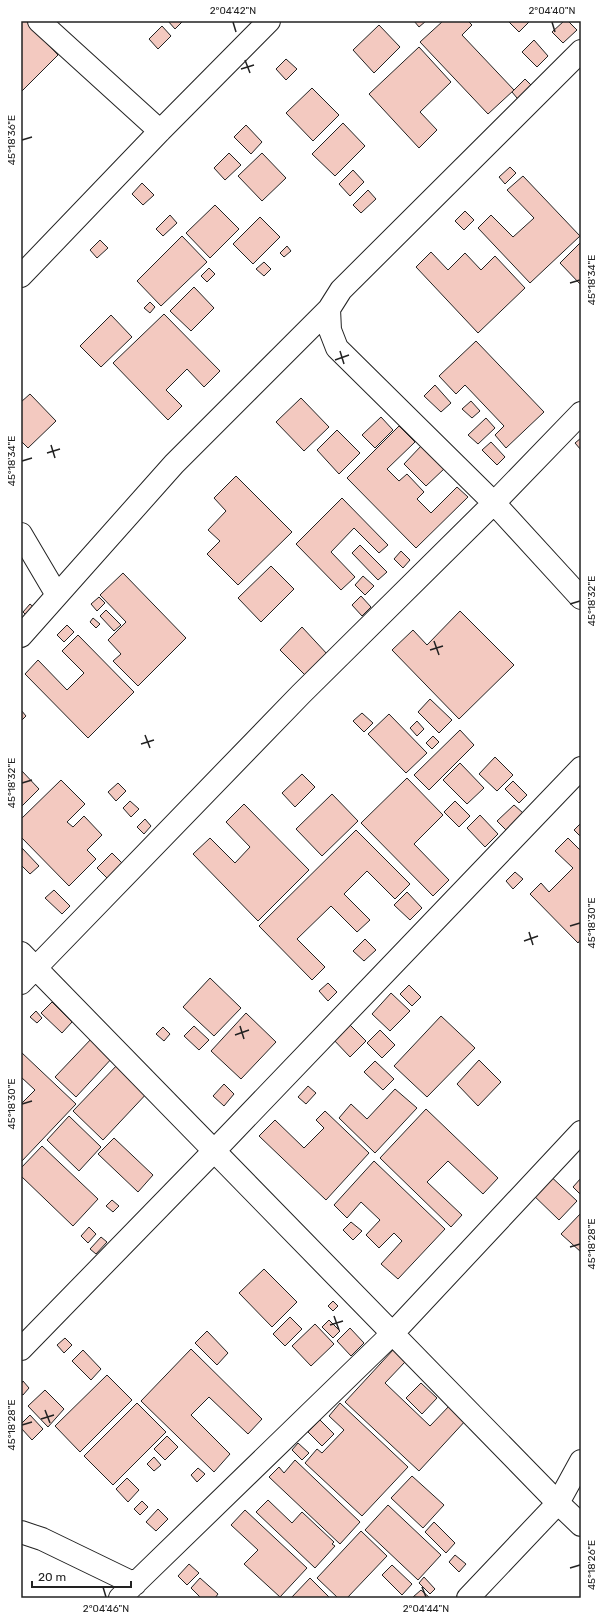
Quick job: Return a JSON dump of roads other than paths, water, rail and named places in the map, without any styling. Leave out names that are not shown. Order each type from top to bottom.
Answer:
[{"type":"street","points":[[39,21],[160,131]]},
{"type":"street","points":[[21,276],[160,131],[269,21]]},
{"type":"street","points":[[21,636],[174,464],[329,309],[342,290],[581,51]]},
{"type":"street","points":[[329,309],[330,330],[337,348],[494,503],[581,598]]},
{"type":"street","points":[[581,413],[494,503],[26,968],[214,1151],[558,1504],[581,1525]]},
{"type":"street","points":[[21,534],[57,595]]},
{"type":"street","points":[[21,1349],[214,1151],[581,768]]},
{"type":"street","points":[[21,1532],[42,1539],[128,1591],[392,1334],[581,1132]]},
{"type":"street","points":[[468,1598],[558,1504],[581,1461]]}]
